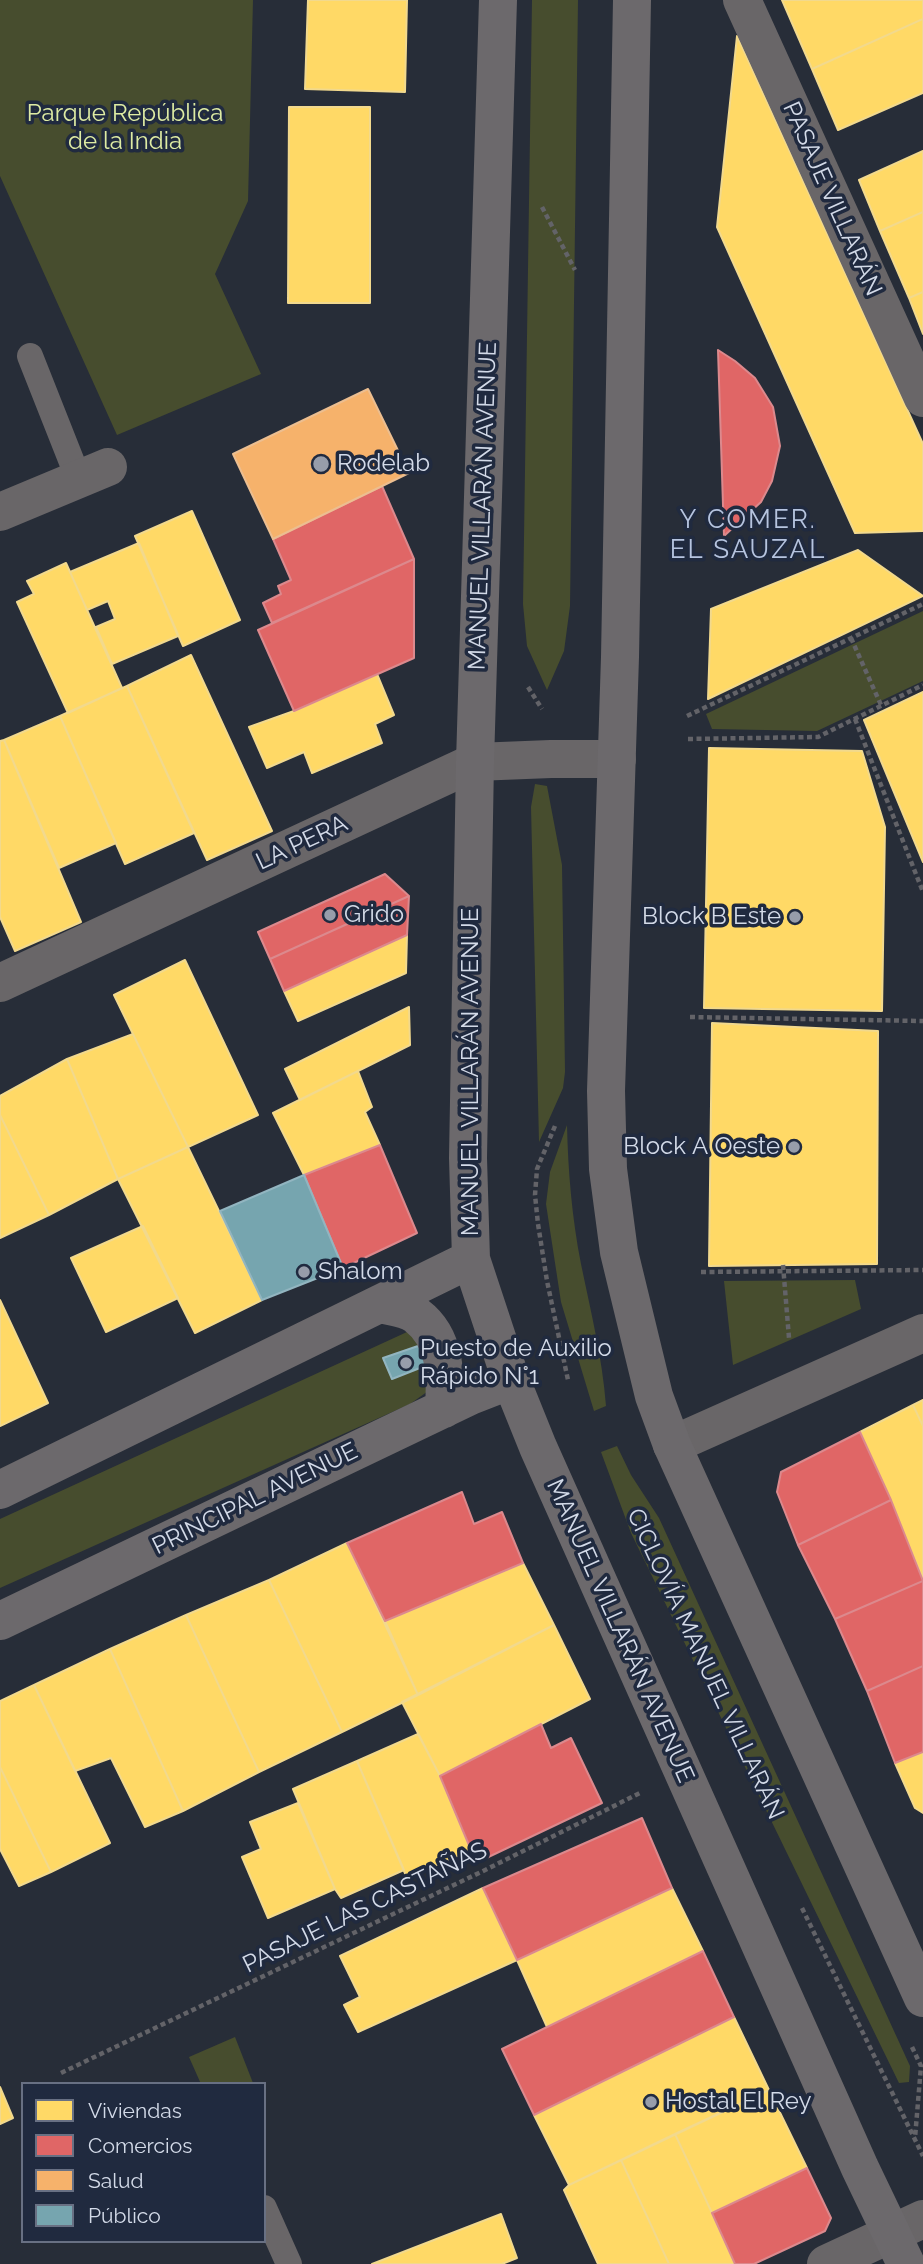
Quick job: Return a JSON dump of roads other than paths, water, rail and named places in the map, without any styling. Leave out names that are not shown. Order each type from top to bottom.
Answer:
[{"type":"main road","name":"MANUEL VILLARÁN AVENUE","points":[[498,0],[475,762],[468,1158],[471,1259],[511,1380],[538,1447],[860,2168],[907,2239]]},
{"type":"main road","points":[[632,0],[617,759],[606,1091],[608,1170],[622,1264],[654,1396],[672,1445],[923,1998]]},
{"type":"main road","points":[[0,1490],[471,1259]]},
{"type":"main road","points":[[380,1304],[411,1312],[431,1331],[446,1373],[444,1409]]},
{"type":"main road","name":"PRINCIPAL AVENUE","points":[[0,1621],[444,1409],[511,1380]]},
{"type":"street","name":"PASAJE VILLARÁN","points":[[742,0],[923,398]]},
{"type":"street","points":[[0,512],[94,473]]},
{"type":"street","name":"LA PERA","points":[[0,983],[475,762],[617,759]]},
{"type":"street","points":[[672,1445],[923,1333]]},
{"type":"street","points":[[826,2264],[907,2239]]},
{"type":"lane","points":[[30,356],[94,473]]},
{"type":"lane","points":[[266,2212],[289,2264]]},
{"type":"place","name":"Rodelab","points":[[321,464]]},
{"type":"place","name":"Grido","points":[[330,915]]},
{"type":"place","name":"Block B Este","points":[[795,917]]},
{"type":"place","name":"Block A Oeste","points":[[794,1147]]},
{"type":"place","name":"Shalom","points":[[304,1272]]},
{"type":"place","name":"Puesto de Auxilio Rápido N°1","points":[[406,1363]]},
{"type":"place","name":"Hostal El Rey","points":[[651,2102]]},
{"type":"district","name":"Y COMER. EL SAUZAL","points":[[748,535]]},
{"type":"park label","name":"Parque República de la India","points":[[125,128]]}]
